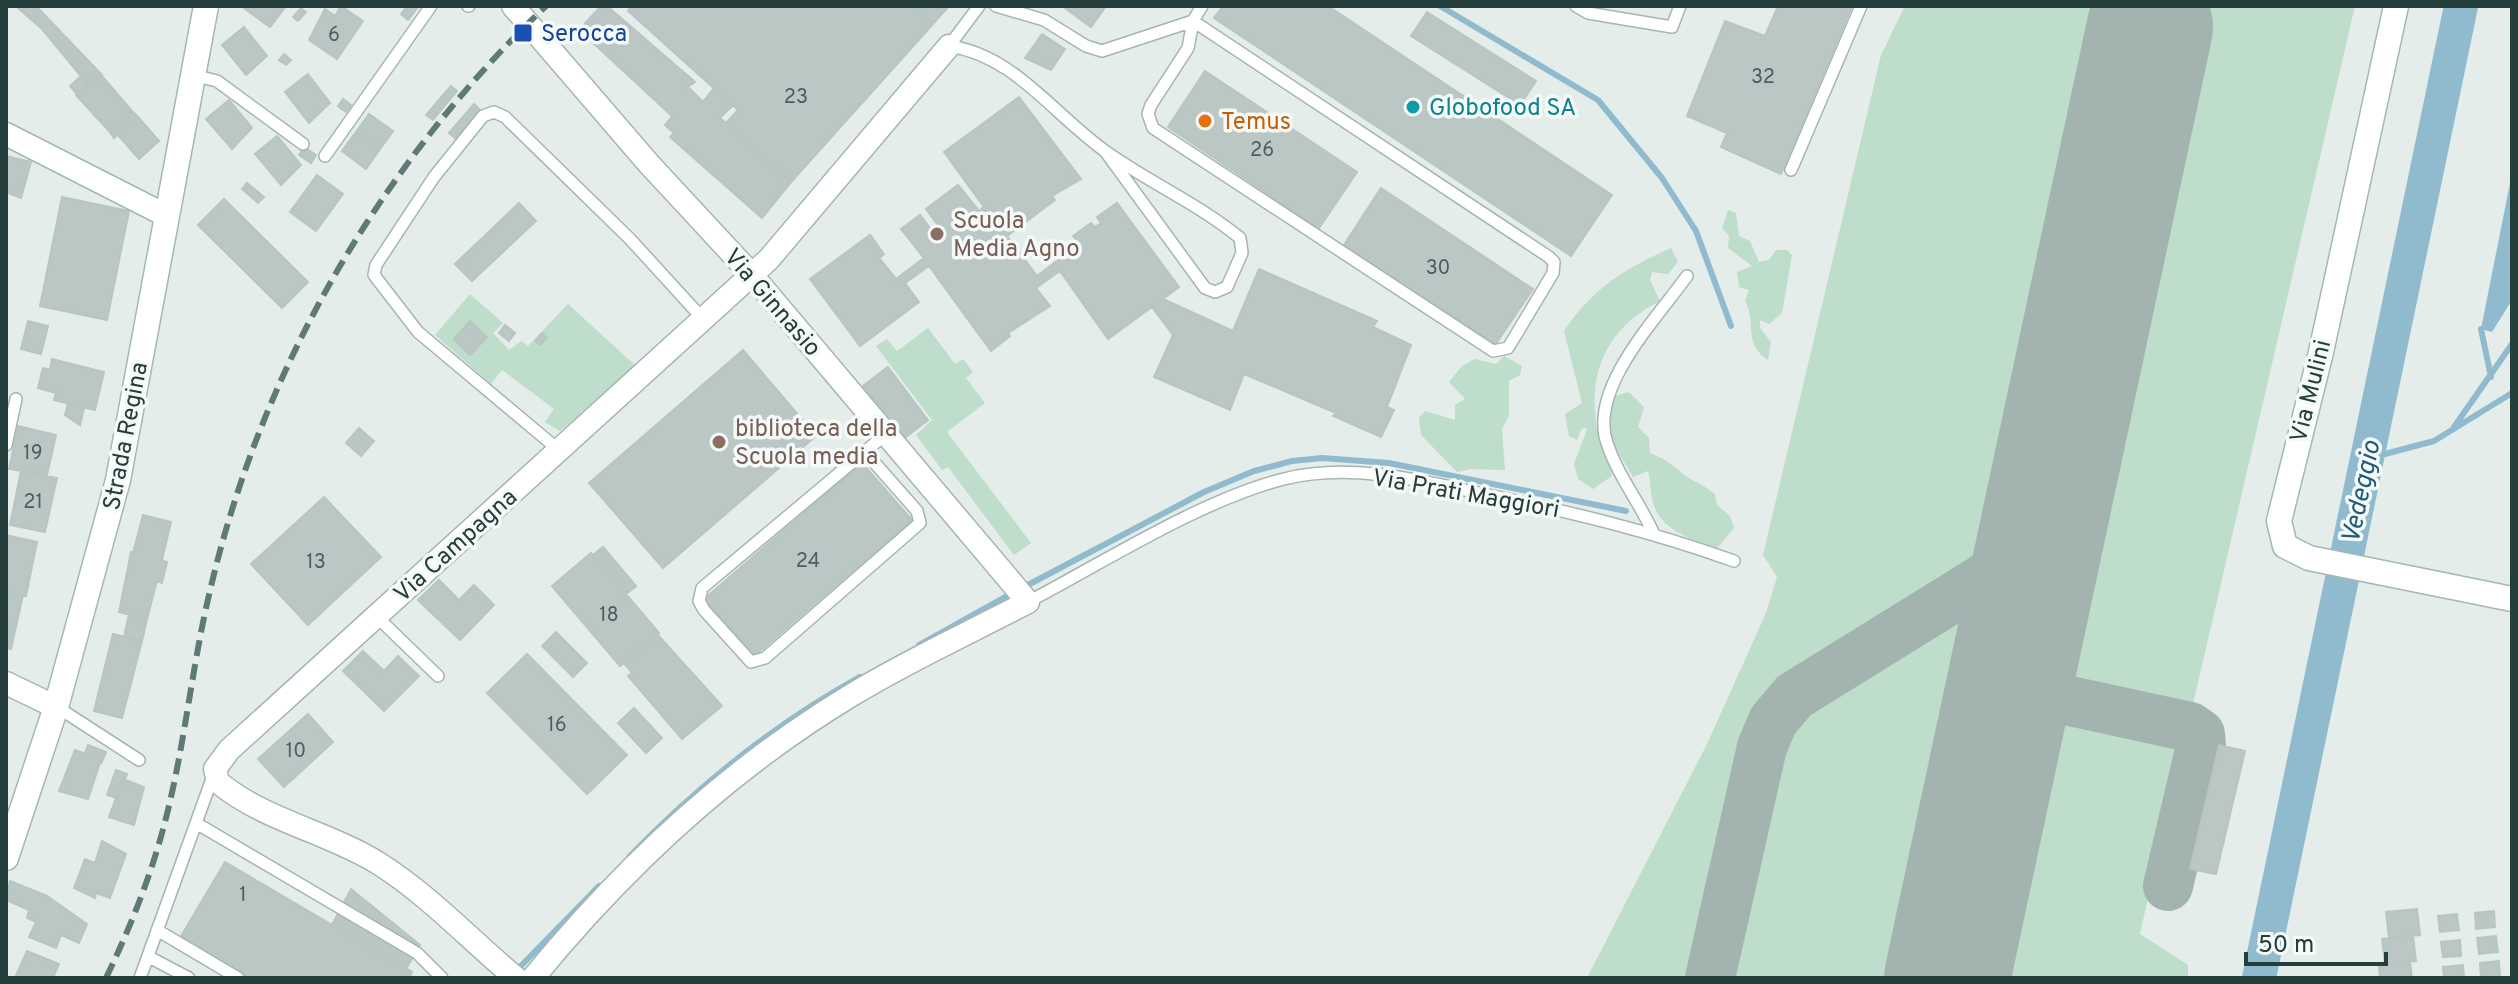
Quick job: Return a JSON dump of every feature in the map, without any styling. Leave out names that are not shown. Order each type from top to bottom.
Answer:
[{"type":"main road","name":"Strada Regina","points":[[6,858],[56,707],[118,480],[206,6]]},
{"type":"main road","name":"Via Mulini","points":[[2396,6],[2321,352],[2281,508],[2280,537],[2290,550],[2309,558],[2512,599]]},
{"type":"street","name":"Via Ginnasio","points":[[513,6],[649,164],[751,274],[1028,602]]},
{"type":"street","name":"Via Campagna","points":[[214,775],[217,764],[229,750],[769,259],[949,46]]},
{"type":"street","points":[[6,134],[167,216]]},
{"type":"street","points":[[533,978],[583,917],[648,851],[732,779],[850,696],[1028,602]]},
{"type":"street","points":[[6,683],[56,707]]},
{"type":"street","points":[[214,775],[226,789],[243,799],[379,864],[419,894],[510,973]]},
{"type":"lane","points":[[325,156],[431,6]]},
{"type":"lane","name":"Via Campagna","points":[[949,46],[979,6]]},
{"type":"lane","points":[[996,6],[1044,20],[1086,46],[1102,51],[1193,21]]},
{"type":"lane","points":[[1193,21],[1554,262],[1553,273],[1508,348],[1493,351],[1153,128],[1148,114],[1151,105],[1188,48],[1193,21],[1202,6]]},
{"type":"lane","points":[[1576,6],[1588,13],[1667,27],[1675,25],[1680,6]]},
{"type":"lane","points":[[1791,170],[1861,6]]},
{"type":"lane","points":[[949,46],[976,50],[997,61],[1105,151],[1240,238],[1242,253],[1227,287],[1215,292],[1205,288],[1105,151]]},
{"type":"lane","points":[[193,75],[217,81],[303,144]]},
{"type":"lane","points":[[560,451],[418,332],[379,285],[374,271],[434,177],[488,113],[505,117],[630,239],[703,319]]},
{"type":"lane","points":[[1653,532],[1607,445],[1603,412],[1614,380],[1687,276]]},
{"type":"lane","points":[[6,445],[16,399]]},
{"type":"lane","points":[[865,452],[917,511],[920,523],[765,658],[751,662],[704,610],[699,601],[702,588],[886,434]]},
{"type":"lane","name":"Via Prati Maggiori","points":[[1028,602],[1222,501],[1287,478],[1319,474],[1368,474],[1421,481],[1653,532],[1734,561]]},
{"type":"lane","points":[[376,616],[438,676]]},
{"type":"lane","points":[[56,707],[139,760]]},
{"type":"lane","points":[[140,978],[214,775]]},
{"type":"lane","points":[[196,823],[417,953],[442,978]]},
{"type":"lane","points":[[157,930],[238,978]]},
{"type":"lane","points":[[149,957],[189,978]]},
{"type":"green space","points":[[1905,6],[2106,6],[1902,978],[1587,978],[1707,744],[1766,613],[1777,577],[1763,555],[1881,55]]},
{"type":"green space","points":[[2193,6],[2355,6],[2190,717],[2082,690],[2057,660]]},
{"type":"green space","points":[[1728,210],[1736,213],[1739,236],[1750,241],[1759,262],[1769,260],[1776,250],[1787,250],[1792,255],[1782,313],[1769,324],[1760,320],[1760,328],[1771,342],[1768,360],[1760,354],[1753,340],[1745,301],[1749,290],[1739,287],[1737,272],[1752,266],[1728,248],[1729,236],[1722,228]]},
{"type":"green space","points":[[1671,248],[1678,262],[1668,274],[1652,272],[1650,280],[1660,301],[1625,325],[1604,356],[1598,373],[1595,413],[1598,435],[1612,476],[1593,489],[1578,479],[1574,464],[1587,429],[1582,428],[1577,440],[1569,436],[1565,414],[1582,403],[1564,331],[1598,291],[1639,264]]},
{"type":"green space","points":[[470,294],[503,323],[493,333],[509,350],[521,341],[528,346],[568,304],[637,367],[560,431],[545,422],[554,409],[502,370],[491,384],[435,335]]},
{"type":"green space","points":[[928,328],[955,364],[963,359],[973,372],[966,378],[985,403],[947,432],[1031,543],[1014,555],[948,467],[942,470],[916,435],[932,420],[876,346],[887,339],[897,351]]},
{"type":"green space","points":[[1504,356],[1522,366],[1520,375],[1509,381],[1509,416],[1502,429],[1505,470],[1471,469],[1457,472],[1421,435],[1419,417],[1425,411],[1455,420],[1455,405],[1465,399],[1449,382],[1462,366],[1475,359],[1496,364]]},
{"type":"green space","points":[[1629,392],[1644,407],[1638,427],[1649,438],[1650,453],[1715,494],[1717,505],[1730,516],[1734,528],[1717,548],[1686,537],[1668,526],[1655,509],[1648,471],[1633,477],[1611,441],[1608,425],[1614,396]]},
{"type":"green space","points":[[2079,713],[2179,738],[2182,747],[2140,934],[2188,965],[2188,978],[1990,978],[2042,730],[2056,720]]},
{"type":"water","points":[[2512,173],[2512,300],[2492,332],[2481,329]]},
{"type":"building","points":[[36,6],[102,75],[89,86],[42,29],[17,7]]},
{"type":"building","points":[[241,6],[286,6],[270,27]]},
{"type":"building","points":[[341,6],[363,21],[337,59],[309,40],[325,9],[335,16]]},
{"type":"building","points":[[407,6],[418,7],[408,20],[401,14]]},
{"type":"building","points":[[601,6],[607,6],[695,82],[688,87],[703,102],[714,88],[733,105],[720,118],[791,182],[762,218],[670,137],[674,133],[665,125],[672,116],[579,30]]},
{"type":"building","points":[[632,6],[913,6],[933,24],[791,182],[726,123],[738,110],[628,11]]},
{"type":"building","points":[[913,6],[949,6],[933,24]]},
{"type":"building","points":[[1062,6],[1106,6],[1091,27]]},
{"type":"building","name":"Globofood SA","points":[[1223,6],[1328,6],[1612,195],[1571,256],[1214,18]]},
{"type":"building","points":[[1778,6],[1852,6],[1781,174],[1721,147],[1727,133],[1687,116],[1725,21],[1765,36]]},
{"type":"building","points":[[301,8],[306,12],[298,21],[293,17]]},
{"type":"building","name":"Globofood SA","points":[[1427,12],[1536,81],[1520,105],[1411,36]]},
{"type":"building","points":[[244,27],[267,56],[246,75],[222,45]]},
{"type":"building","points":[[1042,34],[1065,49],[1051,70],[1025,58]]},
{"type":"building","points":[[284,54],[291,60],[286,65],[279,60]]},
{"type":"building","points":[[1205,71],[1357,172],[1319,228],[1168,127]]},
{"type":"building","points":[[308,74],[330,103],[309,123],[285,92]]},
{"type":"building","points":[[101,75],[132,111],[109,131],[76,95]]},
{"type":"building","points":[[81,76],[88,84],[77,94],[70,86]]},
{"type":"building","points":[[451,86],[457,91],[433,120],[426,115]]},
{"type":"building","points":[[1019,97],[1081,179],[1052,196],[1055,200],[1007,236],[1037,276],[1079,244],[1073,236],[1091,223],[1095,227],[1101,223],[1097,217],[1117,203],[1179,287],[1108,339],[1060,271],[1036,288],[1050,306],[1008,333],[1010,336],[991,351],[929,266],[905,283],[919,302],[860,346],[810,279],[870,235],[884,254],[879,258],[896,279],[924,258],[901,229],[920,215],[940,241],[946,236],[926,209],[958,185],[979,211],[984,207],[944,152]]},
{"type":"building","points":[[343,99],[351,105],[346,112],[338,106]]},
{"type":"building","points":[[229,100],[252,128],[232,149],[206,119]]},
{"type":"building","points":[[474,104],[480,110],[455,138],[449,133]]},
{"type":"building","points":[[132,111],[138,117],[114,138],[109,131]]},
{"type":"building","points":[[369,114],[393,131],[380,149],[356,132]]},
{"type":"building","points":[[138,117],[159,141],[139,159],[118,135]]},
{"type":"building","points":[[356,132],[380,149],[366,169],[342,151]]},
{"type":"building","points":[[277,136],[301,165],[281,185],[255,154]]},
{"type":"building","points":[[304,147],[316,155],[311,163],[299,155]]},
{"type":"building","points":[[6,156],[31,162],[21,198],[6,192]]},
{"type":"building","points":[[317,175],[343,194],[316,231],[290,212]]},
{"type":"building","points":[[247,183],[264,197],[258,203],[242,189]]},
{"type":"building","points":[[1381,188],[1533,289],[1495,345],[1344,245]]},
{"type":"building","points":[[62,197],[129,211],[107,320],[40,306]]},
{"type":"building","points":[[224,199],[308,282],[282,308],[198,225]]},
{"type":"building","points":[[519,203],[536,221],[472,281],[455,264]]},
{"type":"building","points":[[1259,269],[1377,321],[1373,327],[1411,345],[1387,407],[1394,410],[1381,437],[1333,416],[1336,413],[1244,374],[1230,410],[1154,377],[1173,335],[1152,307],[1163,299],[1233,331]]},
{"type":"building","points":[[28,321],[48,326],[41,354],[21,349]]},
{"type":"building","points":[[470,321],[487,337],[470,355],[454,339]]},
{"type":"building","points":[[505,325],[515,333],[509,341],[499,333]]},
{"type":"building","points":[[542,333],[547,338],[540,345],[535,341]]},
{"type":"building","points":[[743,350],[816,436],[663,568],[589,483]]},
{"type":"building","points":[[52,359],[104,372],[95,410],[54,400],[56,393],[38,388],[43,368],[50,370]]},
{"type":"building","points":[[888,367],[928,420],[903,439],[863,386]]},
{"type":"building","points":[[68,404],[84,408],[80,425],[65,415]]},
{"type":"building","points":[[18,426],[56,435],[47,475],[9,469]]},
{"type":"building","points":[[359,428],[374,441],[361,456],[346,443]]},
{"type":"building","points":[[862,463],[912,520],[754,656],[704,599]]},
{"type":"building","points":[[21,471],[57,478],[45,532],[10,525]]},
{"type":"building","points":[[324,497],[381,557],[308,625],[251,564]]},
{"type":"building","points":[[143,515],[171,522],[162,560],[167,562],[162,583],[157,581],[147,619],[119,612],[131,552]]},
{"type":"building","points":[[6,535],[37,542],[26,596],[6,591]]},
{"type":"building","points":[[603,547],[636,586],[626,594],[593,555]]},
{"type":"building","points":[[591,553],[659,633],[620,666],[552,586]]},
{"type":"building","points":[[439,580],[459,600],[474,585],[494,605],[460,640],[418,600]]},
{"type":"building","points":[[6,591],[23,595],[11,649],[6,648]]},
{"type":"building","points":[[129,614],[147,619],[142,641],[124,637]]},
{"type":"building","points":[[556,632],[587,663],[573,677],[542,646]]},
{"type":"building","points":[[113,634],[142,641],[122,718],[94,711]]},
{"type":"building","points":[[657,634],[722,706],[682,739],[628,676],[632,673],[624,663]]},
{"type":"building","points":[[363,651],[384,671],[398,656],[419,676],[384,711],[343,671]]},
{"type":"building","points":[[527,654],[627,755],[587,794],[487,693]]},
{"type":"building","points":[[634,708],[662,738],[646,753],[618,723]]},
{"type":"building","points":[[308,714],[333,742],[284,787],[258,759]]},
{"type":"building","points":[[88,745],[106,752],[101,764],[101,760],[85,753]]},
{"type":"building","points":[[2219,745],[2245,751],[2216,874],[2190,869]]},
{"type":"building","points":[[75,750],[101,760],[88,799],[59,791]]},
{"type":"building","points":[[116,770],[127,774],[116,798],[107,795]]},
{"type":"building","points":[[123,779],[144,787],[134,825],[109,817]]},
{"type":"building","points":[[102,841],[126,854],[110,898],[96,893],[95,898],[74,888],[85,859],[95,863]]},
{"type":"building","points":[[225,862],[412,972],[409,978],[248,978],[180,938]]},
{"type":"building","points":[[10,881],[47,896],[87,924],[79,943],[61,935],[56,948],[29,937],[36,922],[27,918],[29,910],[6,900]]},
{"type":"building","points":[[351,889],[420,945],[406,969],[332,925]]},
{"type":"building","points":[[2417,909],[2420,935],[2389,938],[2386,912]]},
{"type":"building","points":[[2494,911],[2495,927],[2476,929],[2475,913]]},
{"type":"building","points":[[2457,914],[2459,930],[2440,932],[2438,916]]},
{"type":"building","points":[[2413,936],[2416,961],[2385,964],[2382,939]]},
{"type":"building","points":[[2496,936],[2498,952],[2479,954],[2477,938]]},
{"type":"building","points":[[2460,940],[2461,956],[2443,957],[2441,942]]},
{"type":"building","points":[[27,951],[59,964],[53,978],[15,978]]},
{"type":"building","points":[[2499,961],[2500,977],[2481,978],[2480,963]]},
{"type":"building","points":[[2410,962],[2412,978],[2380,978],[2379,965]]},
{"type":"building","points":[[2463,965],[2464,978],[2444,978],[2443,967]]},
{"type":"waterway","points":[[1440,6],[1598,100],[1662,178],[1696,231],[1731,326]]},
{"type":"waterway","name":"Vedeggio","points":[[2259,978],[2461,6]]},
{"type":"waterway","points":[[2481,329],[2491,377]]},
{"type":"waterway","points":[[2454,427],[2512,344]]},
{"type":"waterway","points":[[2366,459],[2434,441],[2512,393]]},
{"type":"waterway","points":[[1024,587],[1204,492],[1254,471],[1292,461],[1322,458],[1389,463],[1626,511]]},
{"type":"waterway","points":[[919,645],[1014,592]]},
{"type":"waterway","points":[[630,856],[738,758],[797,715],[860,677]]},
{"type":"waterway","points":[[515,972],[599,886]]},
{"type":"taxiway","points":[[1710,978],[1762,747],[1773,721],[1794,696],[2041,543]]},
{"type":"taxiway","points":[[2010,688],[2190,727],[2200,734],[2201,746],[2168,886]]},
{"type":"runway","points":[[1947,978],[2150,27]]},
{"type":"railway","points":[[106,978],[141,898],[161,835],[179,760],[203,622],[231,512],[260,431],[294,352],[334,276],[380,203],[430,133],[486,67],[546,6]]},
{"type":"place","name":"Serocca","points":[[523,33]]},
{"type":"place","name":"Globofood SA","points":[[1413,107]]},
{"type":"place","name":"Temus","points":[[1205,121]]},
{"type":"place","name":"Scuola Media Agno","points":[[937,234]]},
{"type":"place","name":"biblioteca della Scuola media","points":[[719,442]]}]
